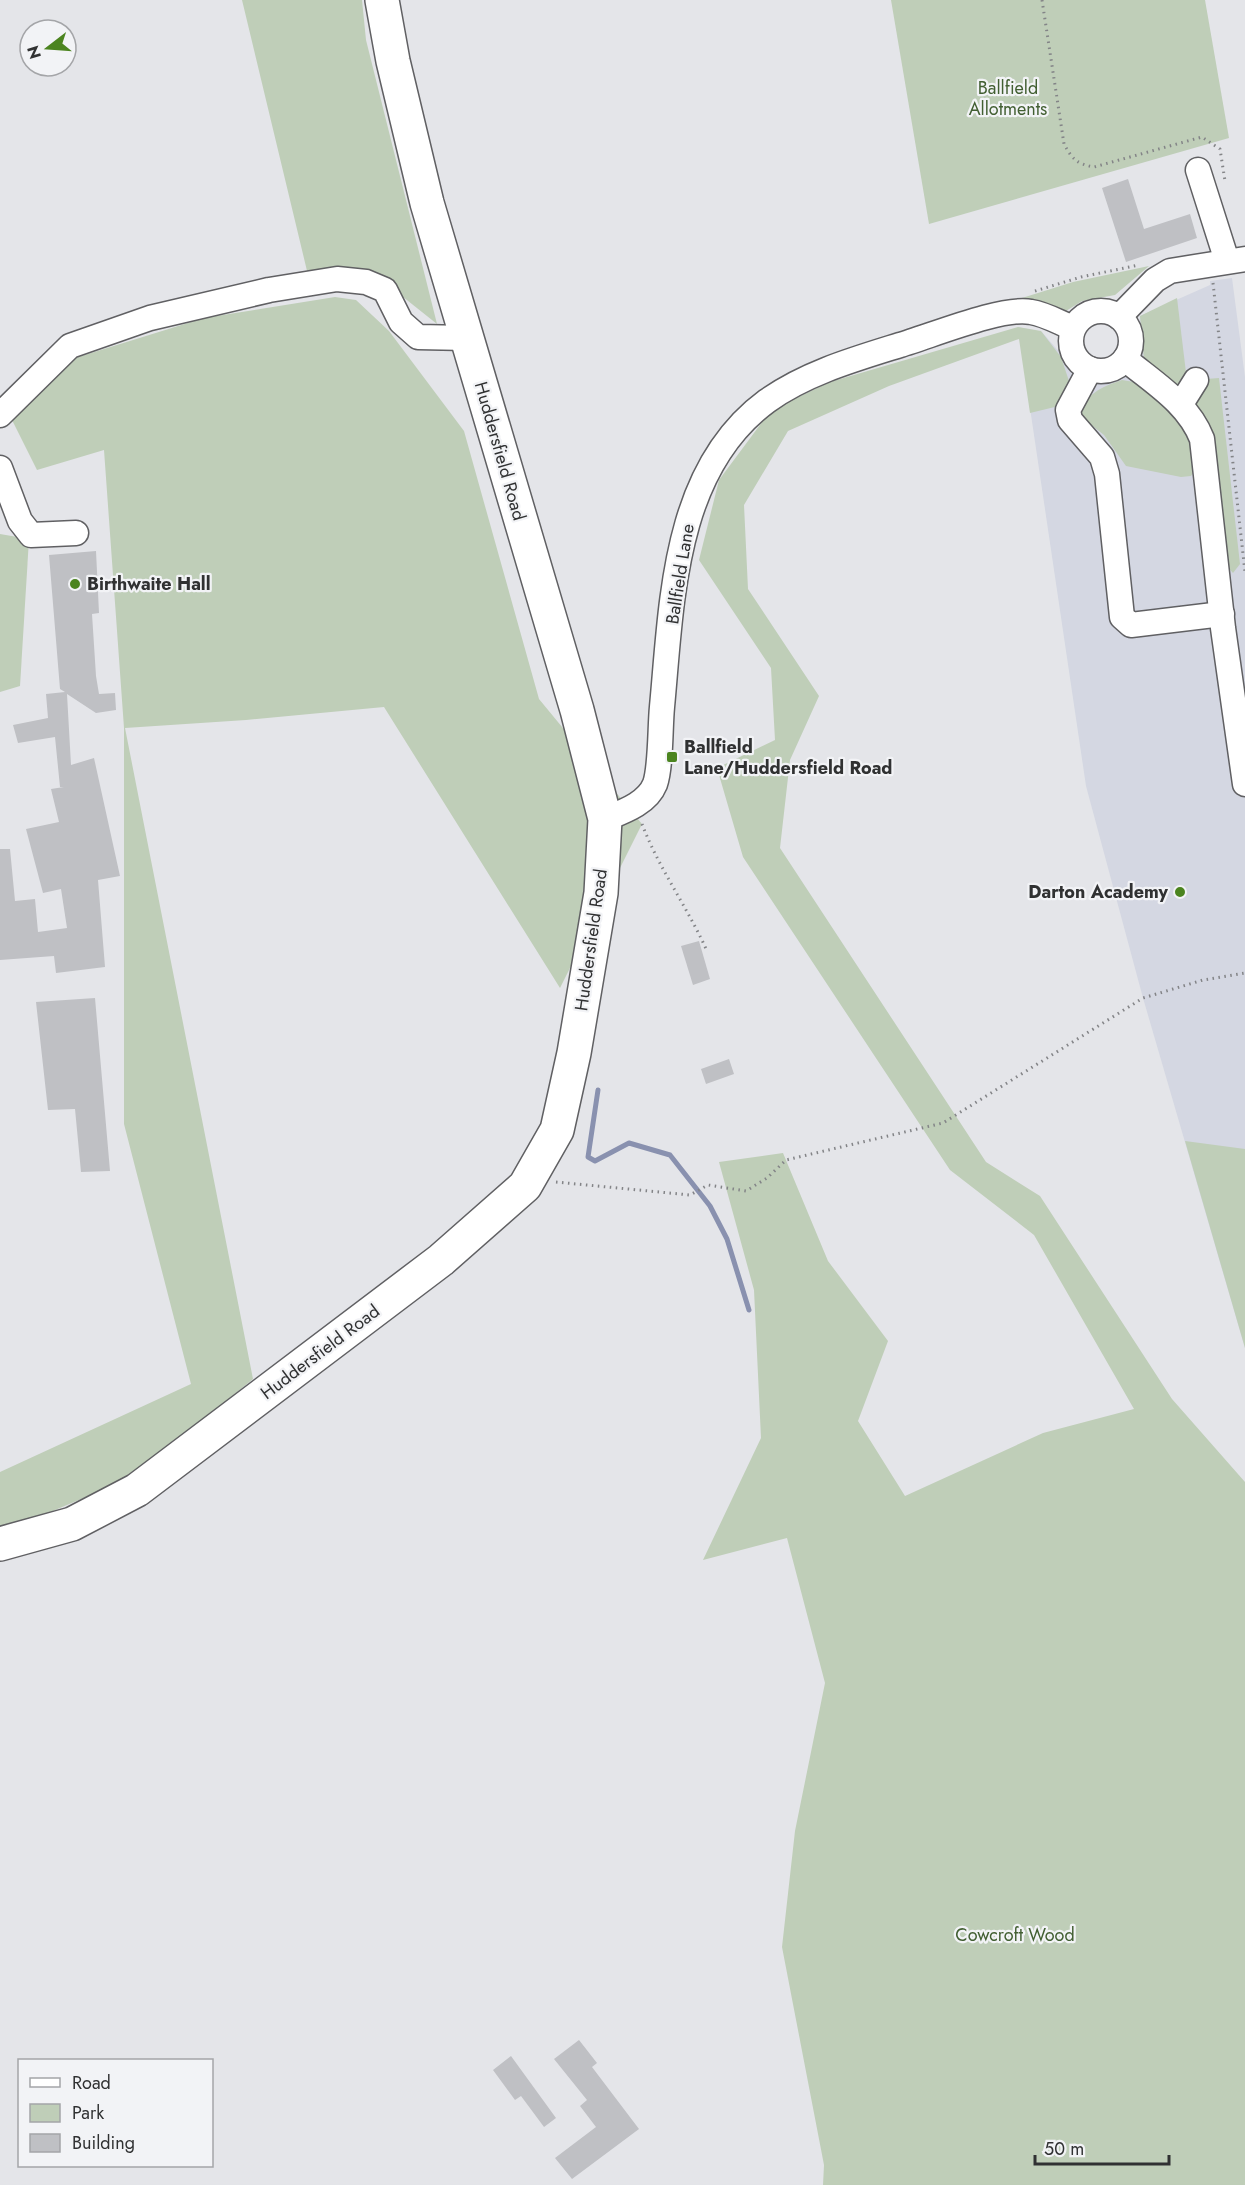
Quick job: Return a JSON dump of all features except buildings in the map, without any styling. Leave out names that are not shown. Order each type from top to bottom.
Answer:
[{"type":"highway","name":"Huddersfield Road","points":[[0,1544],[72,1524],[137,1490],[441,1260],[525,1186],[557,1130],[601,893],[604,819],[577,710],[427,203],[393,61],[382,0]]},
{"type":"street","points":[[1119,317],[1155,280],[1170,272],[1228,261],[1198,170]]},
{"type":"street","points":[[0,416],[70,346],[150,318],[269,290],[337,279],[366,282],[385,290],[400,322],[418,337],[467,338]]},
{"type":"street","name":"Ballfield Lane","points":[[604,819],[636,806],[655,784],[667,656],[683,532],[700,484],[729,437],[767,401],[816,374],[1002,314],[1031,311],[1073,328]]},
{"type":"street","points":[[1094,312],[1111,313],[1119,317],[1129,332],[1129,350],[1125,358],[1109,369],[1090,369],[1075,357],[1071,338],[1073,328],[1085,315],[1094,312]]},
{"type":"street","points":[[1125,358],[1181,404],[1196,422],[1202,439],[1245,784]]},
{"type":"street","points":[[1090,369],[1068,410],[1070,420],[1102,457],[1107,474],[1122,617],[1131,625],[1222,614]]},
{"type":"street","points":[[1181,404],[1196,380]]},
{"type":"street","points":[[0,468],[20,521],[31,535],[76,533]]},
{"type":"path","points":[[1042,0],[1064,144],[1072,159],[1081,165],[1094,167],[1202,136],[1220,149],[1225,182]]},
{"type":"path","points":[[1228,261],[1245,572]]},
{"type":"path","points":[[1002,314],[1016,297],[1104,271],[1149,263]]},
{"type":"path","points":[[636,806],[651,847],[694,923],[707,951]]},
{"type":"path","points":[[549,1182],[690,1195],[708,1185],[746,1191],[767,1178],[786,1160],[943,1123],[1143,998],[1203,980],[1245,973]]},
{"type":"shaded area","name":"Darton Academy","points":[[1232,278],[1245,377],[1245,1348],[1143,998],[1086,786],[1018,327],[1042,332],[1085,382],[1133,367],[1140,316],[1210,285],[1210,281]]},
{"type":"green space","points":[[242,0],[362,0],[366,40],[437,324],[378,277],[349,268],[308,275]]},
{"type":"green space","name":"Ballfield Allotments","points":[[891,0],[1205,0],[1229,138],[929,224]]},
{"type":"green space","points":[[1149,266],[1115,295],[1082,301],[1066,311],[1022,298],[1073,282]]},
{"type":"green space","points":[[335,297],[356,300],[389,331],[464,431],[539,699],[642,824],[560,988],[384,707],[246,720],[125,728],[253,1379],[133,1477],[41,1516],[0,1527],[0,1472],[191,1384],[124,1124],[124,728],[104,450],[37,470],[6,408],[75,358],[204,318]]},
{"type":"green space","points":[[1177,298],[1187,381],[1178,387],[1144,360],[1140,316]]},
{"type":"green space","name":"Cowcroft Wood","points":[[1018,327],[1041,331],[1061,357],[1070,384],[1063,405],[1030,413],[1019,339],[889,386],[788,431],[744,505],[748,589],[819,696],[790,760],[780,848],[986,1162],[1040,1196],[1172,1399],[1245,1482],[1245,2185],[823,2185],[824,2165],[782,1947],[795,1831],[825,1683],[787,1538],[703,1560],[761,1438],[754,1290],[719,1162],[783,1153],[828,1261],[888,1341],[858,1421],[905,1496],[1043,1433],[1134,1409],[1034,1235],[950,1170],[743,857],[717,768],[775,740],[771,668],[699,560],[719,480],[771,410],[830,382]]},
{"type":"green space","points":[[1219,378],[1240,564],[1233,573],[1225,564],[1194,404],[1206,379]]},
{"type":"green space","points":[[1122,380],[1134,382],[1147,389],[1189,430],[1196,469],[1191,476],[1181,477],[1126,466],[1104,435],[1080,416],[1085,402],[1095,392]]},
{"type":"green space","points":[[0,534],[29,539],[20,686],[0,692]]},
{"type":"green space","points":[[1185,1141],[1245,1149],[1245,1348]]},
{"type":"waterway","points":[[598,1090],[588,1157],[595,1161],[629,1143],[670,1155],[710,1206],[727,1239],[749,1310]]},
{"type":"place","name":"Birthwaite Hall","points":[[75,584]]},
{"type":"place","name":"Ballfield Lane/Huddersfield Road","points":[[672,757]]},
{"type":"place","name":"Darton Academy","points":[[1180,892]]}]
